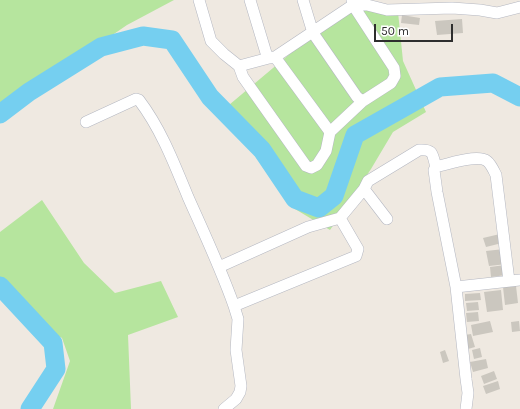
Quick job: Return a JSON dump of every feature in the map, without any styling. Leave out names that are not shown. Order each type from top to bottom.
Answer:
[{"type":"street","points":[[199,0],[211,41],[239,66],[243,77],[306,166],[311,168],[317,165],[326,151],[330,132],[363,102],[390,83],[395,76],[394,68],[352,2]]},
{"type":"street","points":[[250,0],[266,52],[330,132]]},
{"type":"street","points":[[303,0],[313,32],[357,97],[363,102]]},
{"type":"street","points":[[239,66],[272,58],[313,32],[352,2],[367,5],[436,4],[497,13],[520,7]]},
{"type":"street","points":[[86,122],[136,99],[139,100],[151,116],[162,137],[219,267],[238,319],[236,350],[241,386],[240,392],[236,398],[224,409]]},
{"type":"street","points":[[219,267],[308,227],[340,218],[364,189],[368,181],[419,150],[428,149],[432,152],[436,166],[434,170],[437,192],[456,287],[468,393],[466,409]]},
{"type":"street","points":[[436,166],[481,158],[488,161],[496,175],[515,281],[456,287]]},
{"type":"street","points":[[364,189],[387,219]]},
{"type":"street","points":[[234,306],[356,256],[358,248],[340,218]]},
{"type":"green space","points":[[0,0],[174,0],[127,25],[0,112]]},
{"type":"green space","points":[[354,0],[398,12],[403,61],[426,112],[393,132],[371,169],[330,230],[290,206],[223,110]]},
{"type":"green space","points":[[42,200],[84,263],[115,293],[161,281],[178,317],[128,335],[131,409],[53,409],[70,361],[62,338],[32,322],[0,287],[0,232]]},
{"type":"building","points":[[402,15],[420,18],[419,25],[401,23]]},
{"type":"building","points":[[462,19],[463,33],[437,35],[435,21]]},
{"type":"building","points":[[500,234],[502,243],[486,247],[483,238]]},
{"type":"building","points":[[504,249],[507,264],[489,266],[486,251]]},
{"type":"building","points":[[505,265],[506,275],[491,277],[490,267]]},
{"type":"building","points":[[516,286],[518,303],[505,305],[503,287]]},
{"type":"building","points":[[501,290],[503,310],[487,312],[484,292]]},
{"type":"building","points":[[480,293],[481,300],[465,301],[465,294]]},
{"type":"building","points":[[478,302],[479,310],[467,311],[466,303]]},
{"type":"building","points":[[478,312],[479,321],[467,322],[466,313]]},
{"type":"building","points":[[490,321],[493,332],[473,336],[471,325]]},
{"type":"building","points":[[519,321],[520,331],[512,332],[511,322]]},
{"type":"building","points":[[471,334],[475,347],[468,349],[465,335]]},
{"type":"building","points":[[480,348],[482,357],[474,359],[472,350]]},
{"type":"building","points":[[445,350],[449,361],[443,363],[440,352]]},
{"type":"building","points":[[486,359],[488,368],[473,372],[470,362]]},
{"type":"building","points":[[494,371],[497,379],[484,384],[481,376]]},
{"type":"building","points":[[498,381],[500,389],[486,394],[483,386]]},
{"type":"waterway","points":[[0,114],[29,92],[101,47],[143,36],[172,40],[210,97],[262,150],[295,199],[319,208],[334,196],[355,135],[440,87],[493,83],[520,97]]},
{"type":"waterway","points":[[0,286],[53,343],[56,369],[30,409]]}]
